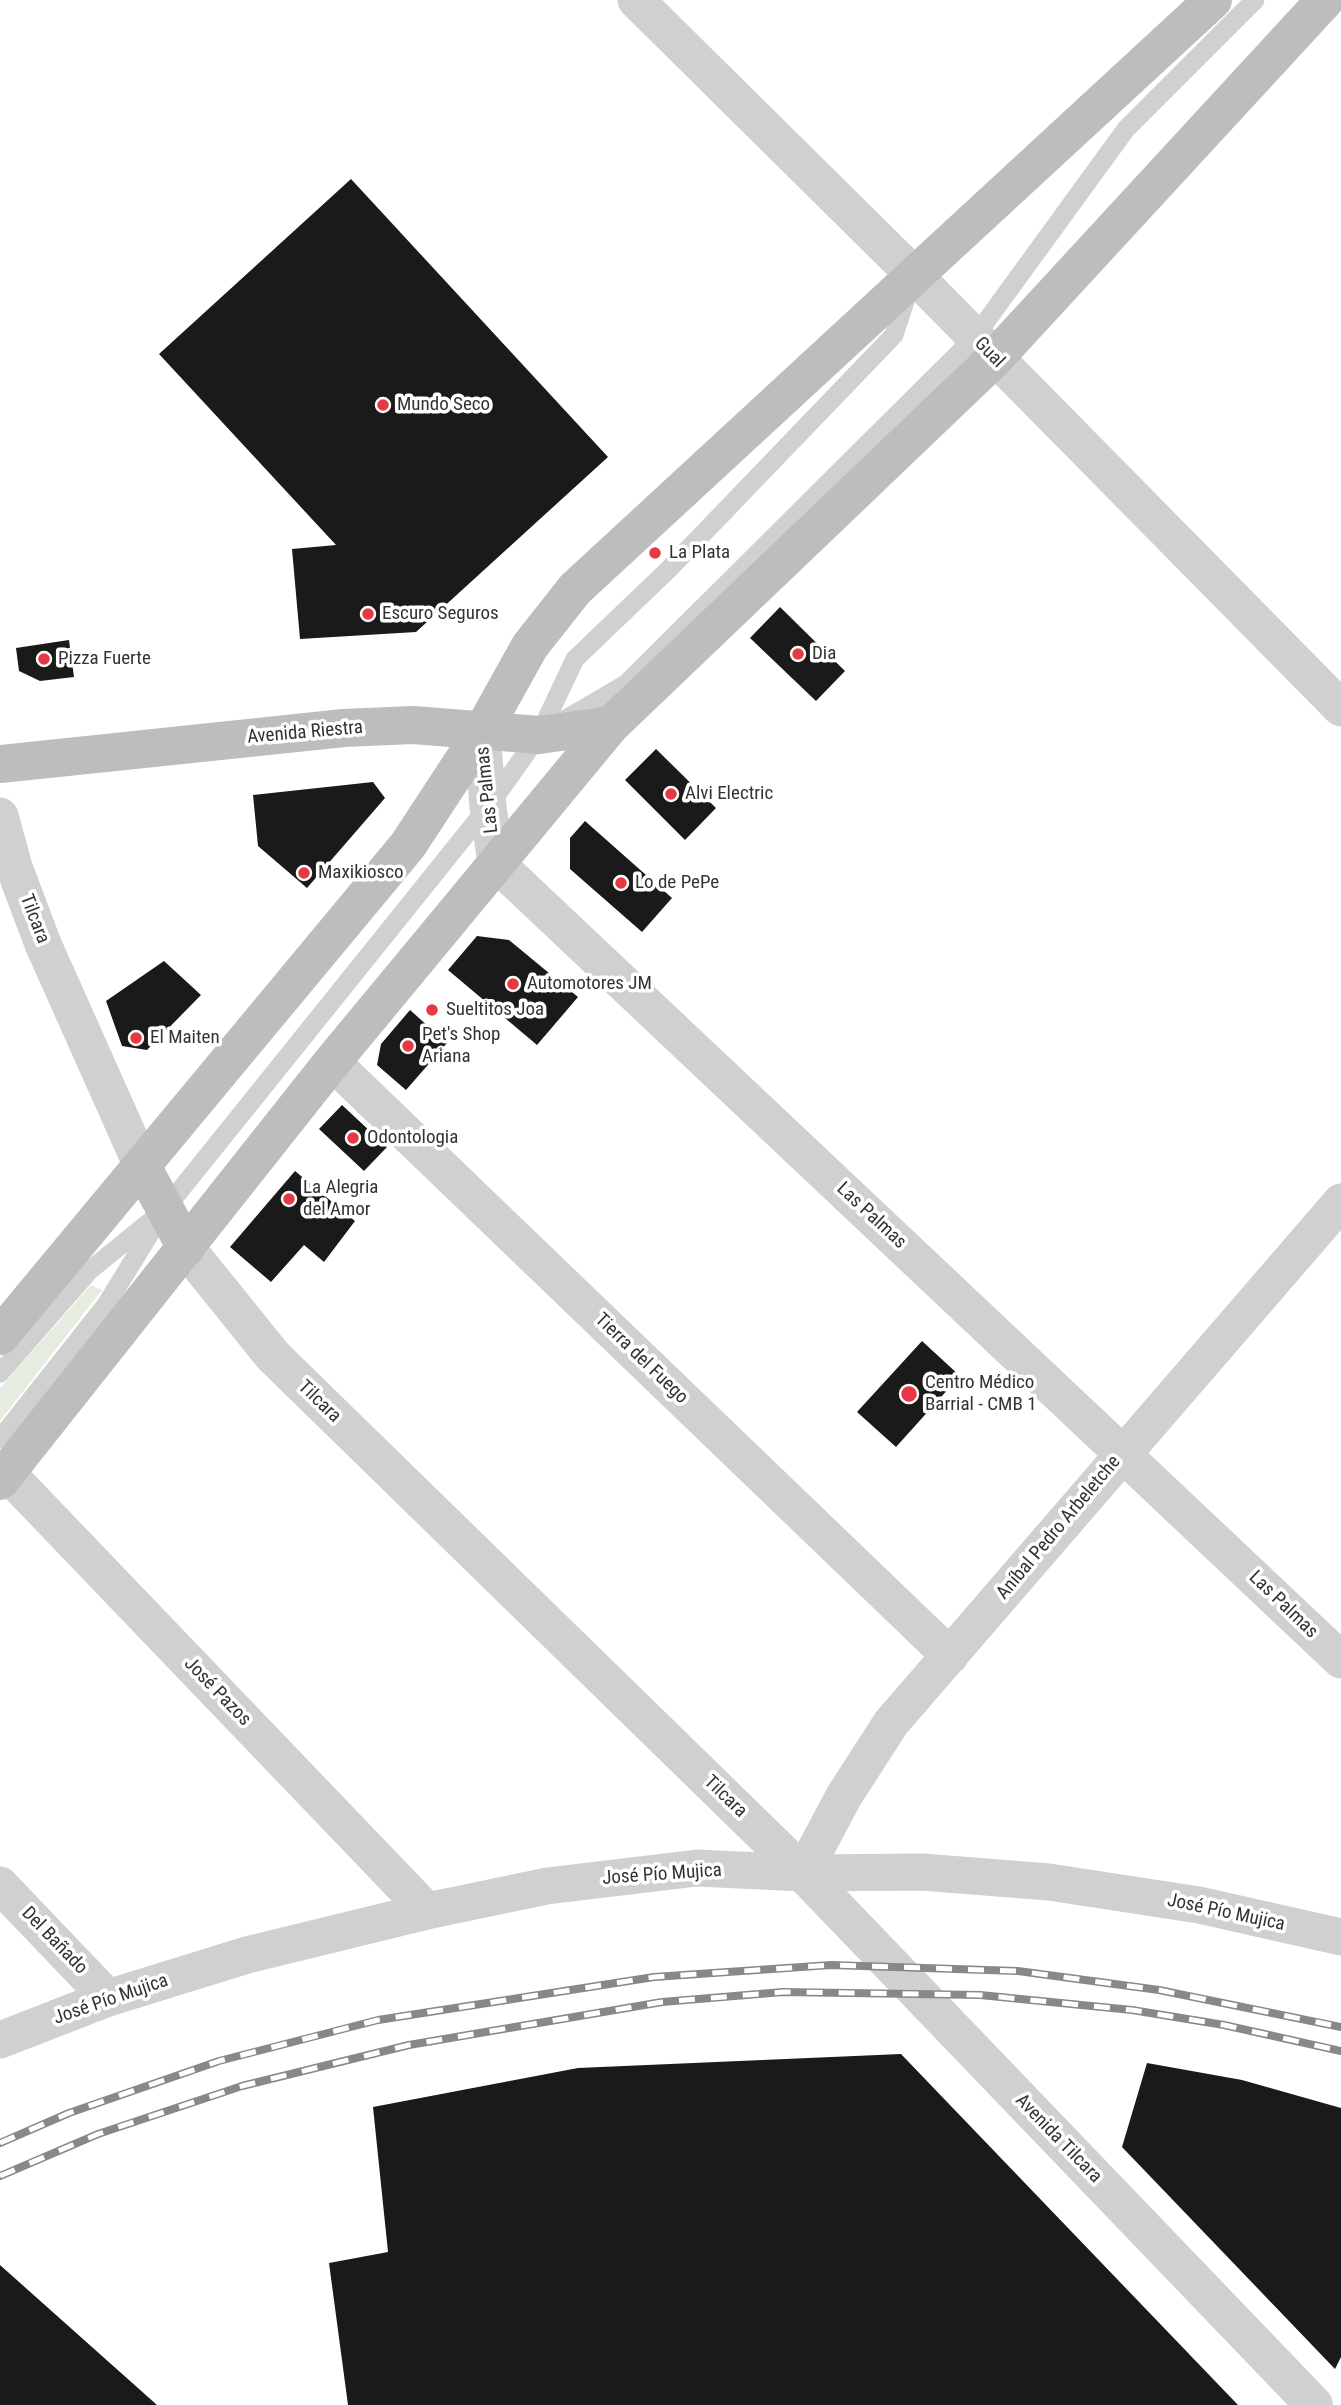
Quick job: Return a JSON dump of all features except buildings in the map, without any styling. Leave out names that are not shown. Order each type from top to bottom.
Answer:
[{"type":"main road","points":[[0,1336],[408,845],[482,732],[530,646],[575,589],[1213,0]]},
{"type":"main road","points":[[2,1465],[186,1248],[332,1062],[611,725],[1325,0]]},
{"type":"main road","name":"Avenida Riestra","points":[[0,764],[344,728],[413,725],[539,735],[611,725]]},
{"type":"main road","name":"Tilcara","points":[[142,1166],[186,1248]]},
{"type":"street","name":"Gual","points":[[636,0],[914,275],[1341,708]]},
{"type":"street","name":"Las Palmas","points":[[482,732],[496,863],[1341,1660]]},
{"type":"street","name":"Tilcara","points":[[0,816],[14,867],[43,944],[142,1166]]},
{"type":"street","name":"Tierra del Fuego","points":[[332,1062],[950,1656]]},
{"type":"street","name":"Aníbal Pedro Arbeletche","points":[[803,1872],[844,1796],[876,1745],[1123,1452],[1341,1202]]},
{"type":"street","name":"Tilcara","points":[[186,1248],[273,1356],[803,1872]]},
{"type":"street","name":"José Pazos","points":[[2,1465],[427,1910]]},
{"type":"street","name":"José Pío Mujica","points":[[0,2040],[108,1998],[247,1955],[427,1910],[547,1886],[697,1868],[803,1872],[922,1872],[1049,1882],[1199,1905],[1341,1937]]},
{"type":"street","name":"Avenida Tilcara","points":[[803,1872],[1314,2405]]},
{"type":"street","name":"Del Bañado","points":[[0,1885],[108,1998]]},
{"type":"lane","points":[[539,735],[626,684],[984,348],[1126,129],[1255,0]]},
{"type":"lane","points":[[2,1465],[165,1209],[488,807],[539,735],[575,659],[669,569],[894,335],[914,275]]},
{"type":"lane","points":[[0,1373],[89,1271],[165,1209]]},
{"type":"shaded area","points":[[91,1285],[102,1290],[0,1421],[0,1388]]},
{"type":"railway","points":[[0,2143],[69,2113],[219,2061],[378,2020],[654,1977],[831,1965],[1018,1971],[1159,1990],[1341,2027]]},
{"type":"railway","points":[[0,2176],[98,2134],[242,2086],[409,2045],[662,2002],[783,1992],[980,1995],[1132,2010],[1224,2025],[1341,2051]]},
{"type":"place","name":"Mundo Seco","points":[[383,405]]},
{"type":"place","name":"La Plata","points":[[655,553]]},
{"type":"place","name":"Escuro Seguros","points":[[368,614]]},
{"type":"place","name":"Dia","points":[[798,654]]},
{"type":"place","name":"Pizza Fuerte","points":[[44,659]]},
{"type":"place","name":"Alvi Electric","points":[[671,794]]},
{"type":"place","name":"Maxikiosco","points":[[304,873]]},
{"type":"place","name":"Lo de PePe","points":[[621,883]]},
{"type":"place","name":"Automotores JM","points":[[513,984]]},
{"type":"place","name":"Sueltitos Joa","points":[[432,1010]]},
{"type":"place","name":"El Maiten","points":[[136,1038]]},
{"type":"place","name":"Pet's Shop Ariana","points":[[408,1046]]},
{"type":"place","name":"Odontologia","points":[[353,1138]]},
{"type":"place","name":"La Alegria del Amor","points":[[289,1199]]},
{"type":"place","name":"Centro Médico Barrial - CMB 1","points":[[909,1394]]}]
